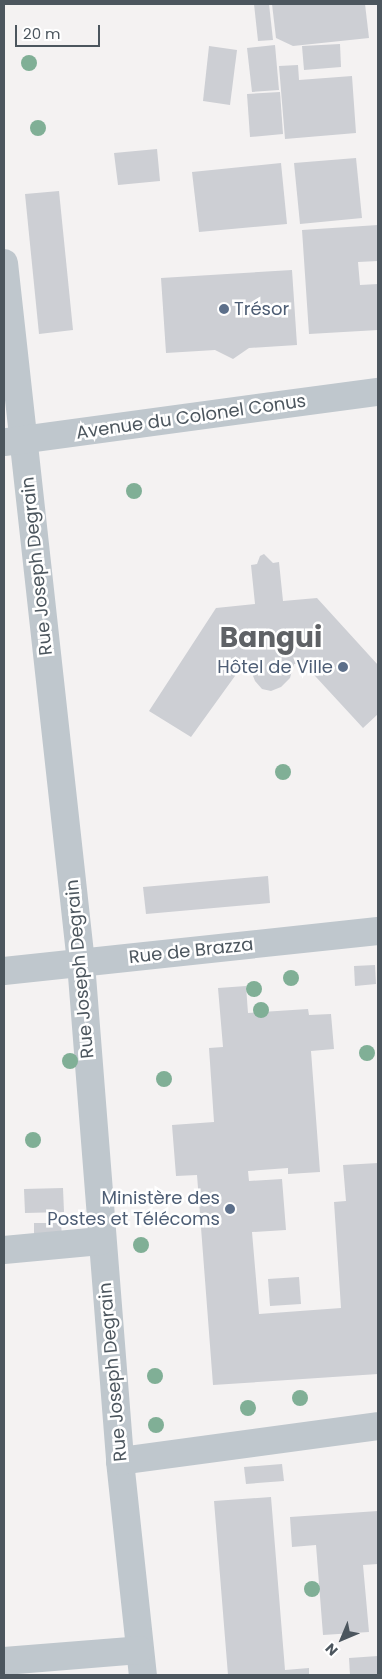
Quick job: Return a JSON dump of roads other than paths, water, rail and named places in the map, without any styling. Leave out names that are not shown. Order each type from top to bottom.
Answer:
[{"type":"street","name":"Rue Joseph Degrain","points":[[4,263],[13,441],[81,963],[101,1241],[120,1461],[142,1663]]},
{"type":"street","name":"Avenue du Colonel Conus","points":[[13,441],[378,392]]},
{"type":"street","name":"Rue de Brazza","points":[[4,971],[378,930]]},
{"type":"street","points":[[4,1250],[101,1241]]},
{"type":"street","points":[[120,1461],[378,1426]]},
{"type":"street","points":[[4,1661],[142,1663]]},
{"type":"place","name":"Trésor","points":[[224,309]]},
{"type":"place","name":"Hôtel de Ville","points":[[343,667]]},
{"type":"place","name":"Ministère des Postes et Télécoms","points":[[230,1209]]},
{"type":"district","name":"Bangui","points":[[271,638]]}]
